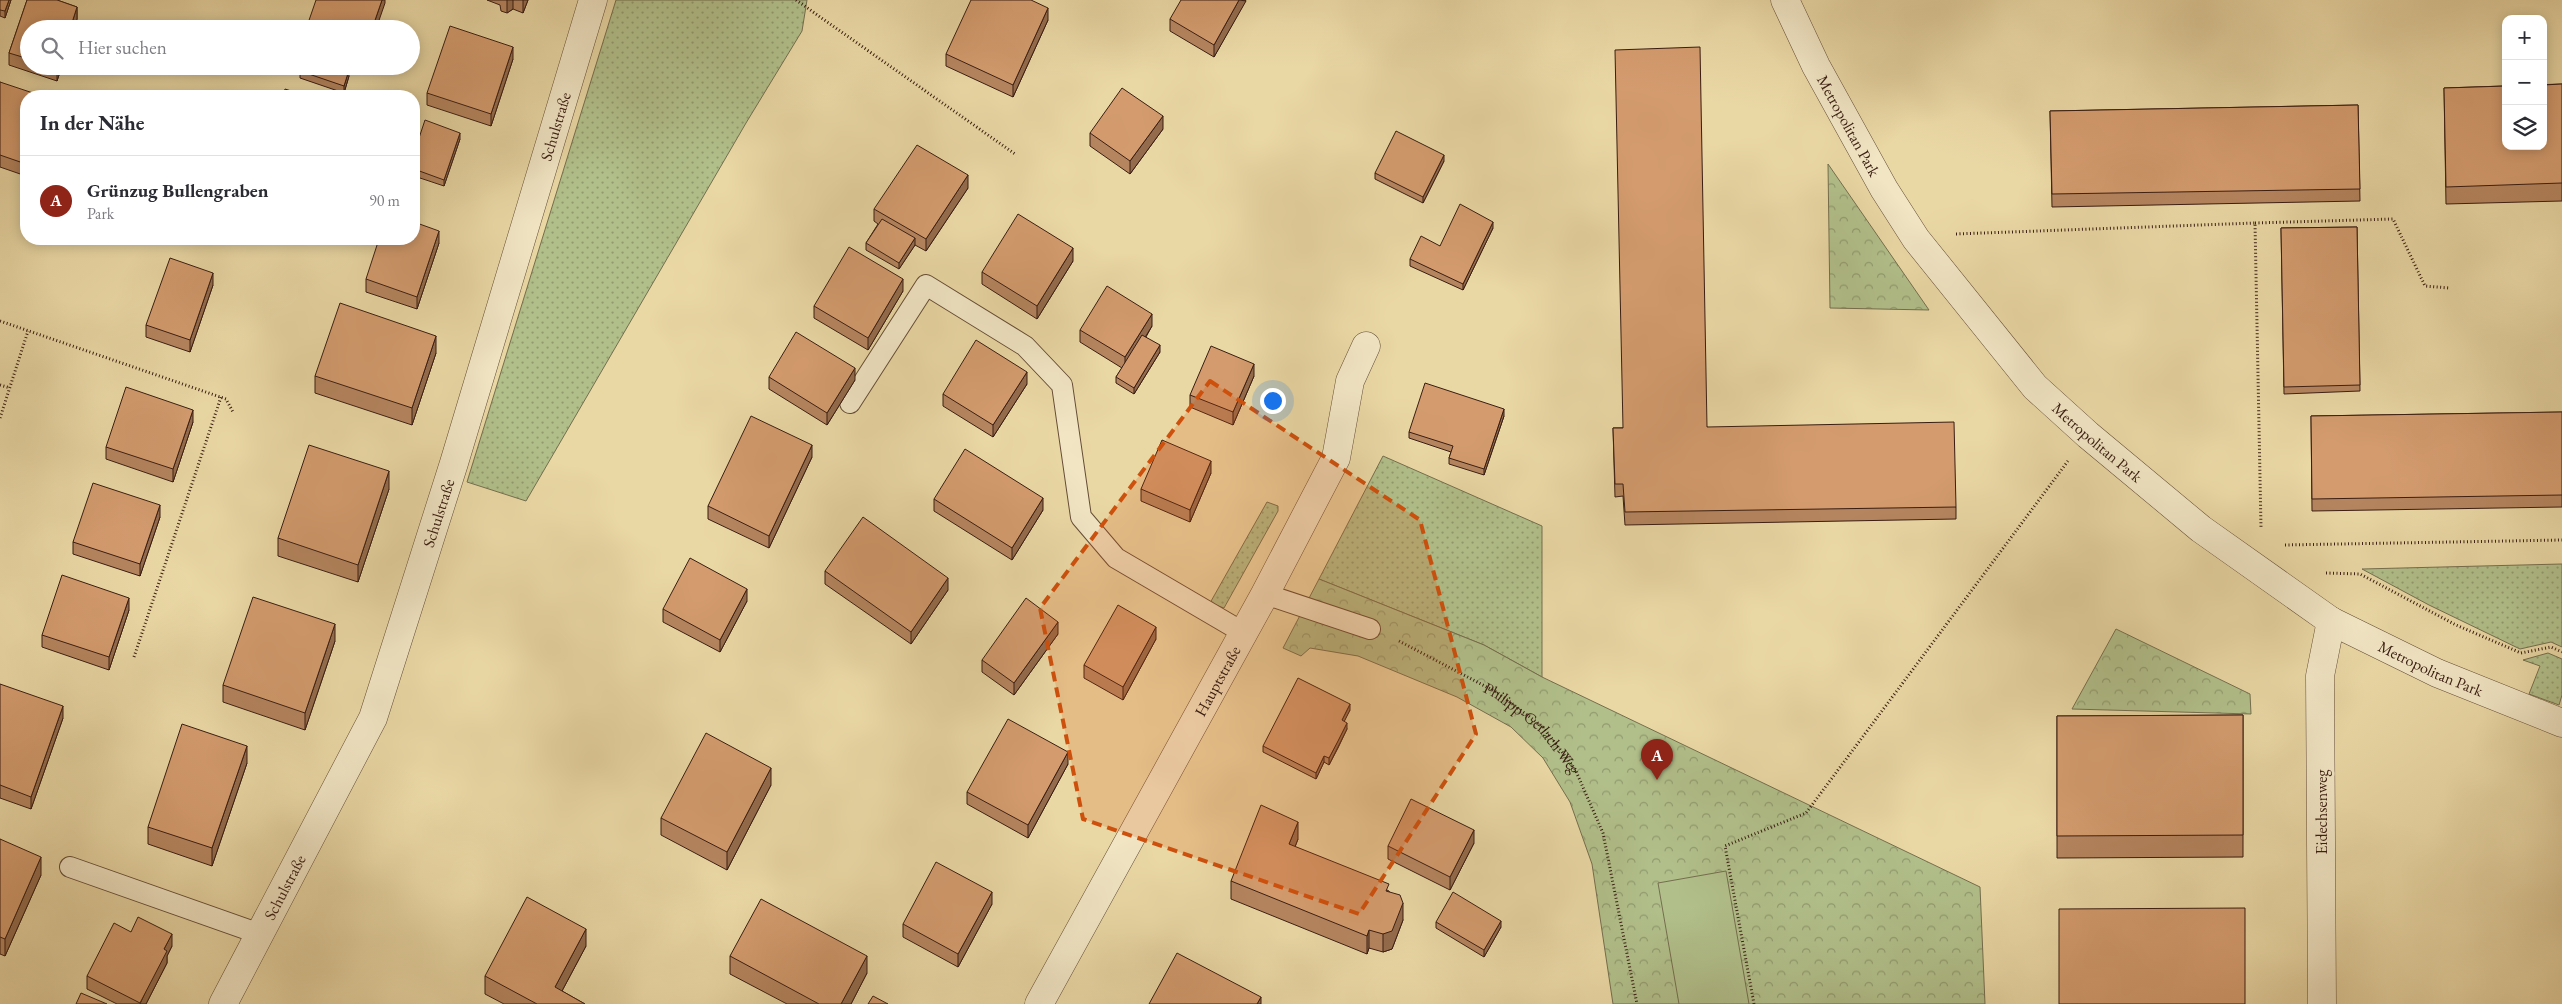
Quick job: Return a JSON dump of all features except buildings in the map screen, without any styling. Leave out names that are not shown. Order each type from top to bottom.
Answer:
[{"type":"street","name":"Schulstraße","points":[[223,1004],[373,718],[454,463],[593,0]]},
{"type":"street","name":"Metropolitan Park","points":[[1785,0],[1816,66],[1870,164],[1916,239],[2035,387],[2088,435],[2201,529],[2331,621],[2437,673],[2562,722]]},
{"type":"street","name":"Hauptstraße","points":[[1039,1004],[1244,633],[1336,458],[1350,381],[1366,346]]},
{"type":"street","name":"Eidechsenweg","points":[[2322,1004],[2320,676],[2331,621]]},
{"type":"lane","points":[[850,404],[926,285],[1025,346],[1062,386],[1081,517],[1116,558],[1244,633]]},
{"type":"lane","points":[[1265,594],[1370,629]]},
{"type":"lane","points":[[70,867],[260,934]]},
{"type":"path","points":[[796,0],[1015,154]]},
{"type":"path","points":[[1948,235],[2393,220],[2425,286],[2449,288]]},
{"type":"path","points":[[2255,224],[2261,536]]},
{"type":"path","points":[[0,321],[221,397],[226,399],[233,412]]},
{"type":"path","points":[[0,418],[28,331]]},
{"type":"path","points":[[0,385],[10,388]]},
{"type":"path","points":[[134,657],[221,397]]},
{"type":"path","points":[[1754,1004],[1725,846],[1806,813],[2088,435]]},
{"type":"path","points":[[2281,545],[2562,540]]},
{"type":"path","points":[[2322,573],[2360,574],[2447,621],[2520,653],[2551,648],[2562,652]]},
{"type":"path","name":"Philipp-Gerlach-Weg","points":[[1370,629],[1414,647],[1498,693],[1543,727],[1575,769],[1603,833],[1637,1004]]},
{"type":"highlighted area","points":[[1210,381],[1420,520],[1476,734],[1359,914],[1083,819],[1040,608]]},
{"type":"green space","points":[[616,0],[807,0],[802,31],[746,123],[526,501],[467,482]]},
{"type":"green space","points":[[1828,164],[1929,310],[1830,308]]},
{"type":"green space","points":[[1383,456],[1542,526],[1542,677],[1484,645],[1319,579]]},
{"type":"green space","points":[[1267,502],[1278,506],[1278,511],[1224,608],[1210,603]]},
{"type":"green space","points":[[2562,564],[2562,647],[2551,642],[2520,649],[2429,605],[2362,569]]},
{"type":"green space","points":[[1319,579],[1484,645],[1542,677],[1980,887],[1985,1004],[1613,1004],[1592,864],[1570,802],[1543,758],[1511,727],[1457,697],[1358,656],[1310,648],[1301,656],[1283,648]]},
{"type":"green space","points":[[2116,629],[2250,694],[2251,714],[2072,709]]},
{"type":"green space","points":[[2548,653],[2562,659],[2562,695],[2559,705],[2529,694],[2540,666],[2523,660]]},
{"type":"green space","points":[[1726,871],[1749,1004],[1679,1004],[1658,883]]},
{"type":"place","name":"Grünzug Bullengraben","points":[[1657,780]]}]
